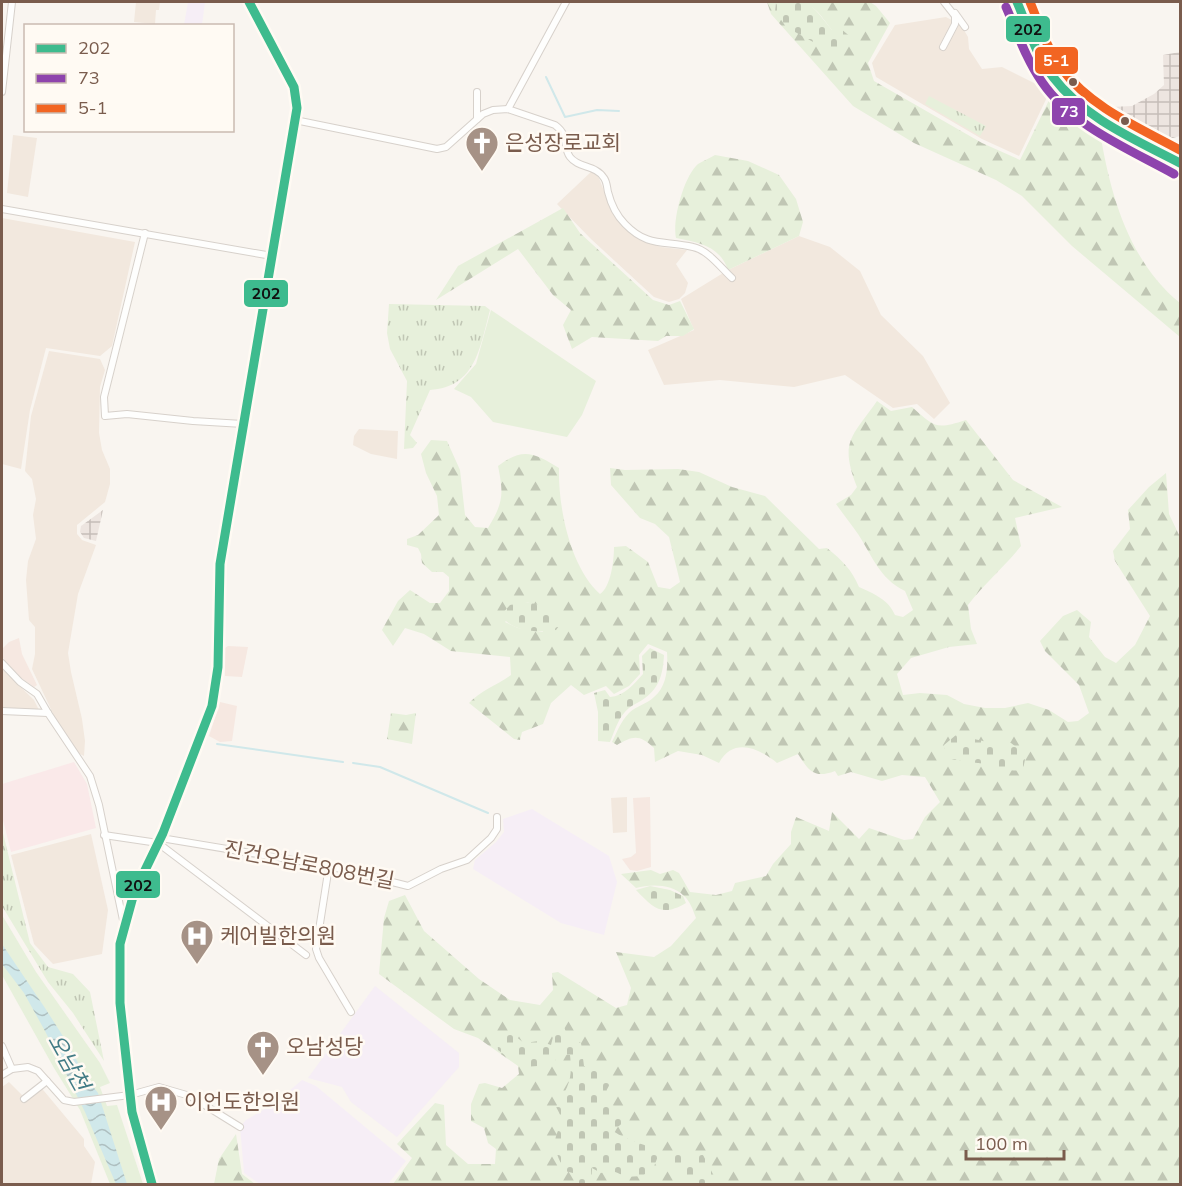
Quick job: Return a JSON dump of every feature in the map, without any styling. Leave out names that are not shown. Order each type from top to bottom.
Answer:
[{"type":"main road","points":[[152,1185],[132,1112],[119,997],[124,925],[134,893],[160,841],[205,727],[217,683],[220,564],[297,108],[294,87],[249,2]]},
{"type":"main road","points":[[1017,2],[1042,59],[1063,89],[1097,116],[1180,163]]},
{"type":"street","points":[[2,92],[12,2]]},
{"type":"street","points":[[508,109],[566,2]]},
{"type":"street","points":[[945,2],[965,27]]},
{"type":"street","points":[[943,47],[955,24],[955,16],[950,7]]},
{"type":"street","points":[[477,92],[477,119]]},
{"type":"street","points":[[296,120],[437,148],[446,147],[477,119],[493,110],[508,109],[555,125],[567,140],[567,152],[570,157],[595,168],[605,179],[615,212],[636,233],[663,244],[694,247],[704,252],[732,278]]},
{"type":"street","points":[[2,209],[272,256]]},
{"type":"street","points":[[145,233],[104,397],[105,416],[127,414],[243,424]]},
{"type":"street","points":[[2,663],[20,682],[37,694],[90,776],[99,805],[124,925]]},
{"type":"street","points":[[2,711],[48,713]]},
{"type":"street","name":"진건오남로808번길","points":[[104,835],[329,866],[408,886],[441,868],[467,860],[491,838],[497,829],[497,817]]},
{"type":"street","points":[[160,841],[306,955]]},
{"type":"street","points":[[329,866],[316,949],[351,1012]]},
{"type":"street","points":[[2,1046],[12,1069]]},
{"type":"street","points":[[2,1075],[12,1069],[28,1067],[38,1071],[64,1100],[74,1102],[130,1095],[159,1087],[190,1096],[240,1127]]},
{"type":"street","points":[[24,1099],[47,1081]]},
{"type":"shaded area","points":[[136,2],[160,2],[159,10],[156,10],[155,24],[134,22]]},
{"type":"shaded area","points":[[188,2],[205,2],[202,24],[184,24]]},
{"type":"shaded area","points":[[946,17],[961,25],[968,37],[969,49],[982,69],[1002,67],[1050,91],[1019,156],[982,139],[876,77],[872,63],[895,25]]},
{"type":"shaded area","points":[[1180,52],[1180,136],[1166,140],[1119,118],[1111,107],[1132,106],[1154,94],[1164,85],[1163,55]]},
{"type":"shaded area","points":[[13,135],[37,138],[28,197],[7,193]]},
{"type":"shaded area","points":[[592,171],[599,178],[612,212],[623,226],[639,239],[661,247],[687,250],[676,264],[688,283],[685,293],[679,299],[669,302],[654,297],[557,204]]},
{"type":"shaded area","points":[[2,218],[135,242],[112,346],[100,356],[46,348],[30,410],[21,469],[2,464]]},
{"type":"shaded area","points":[[799,236],[830,247],[860,271],[881,315],[923,356],[950,403],[934,419],[917,404],[893,408],[845,375],[794,387],[720,380],[664,385],[648,350],[694,330],[681,299],[728,270]]},
{"type":"shaded area","points":[[49,351],[100,359],[105,370],[100,387],[99,433],[102,450],[110,469],[110,484],[105,502],[77,525],[77,534],[82,540],[96,545],[78,594],[68,653],[82,719],[85,741],[84,756],[78,753],[57,722],[32,669],[35,654],[35,627],[29,620],[26,580],[28,561],[36,539],[33,515],[36,499],[32,479],[25,471],[31,416]]},
{"type":"shaded area","points":[[359,429],[398,431],[397,459],[371,454],[353,445],[354,436]]},
{"type":"shaded area","points":[[103,510],[96,541],[84,538],[80,532],[81,526]]},
{"type":"shaded area","points":[[19,638],[22,654],[37,685],[34,687],[20,677],[2,657],[2,649],[9,642]]},
{"type":"shaded area","points":[[228,646],[248,647],[242,677],[225,676],[225,648]]},
{"type":"shaded area","points":[[2,669],[34,700],[39,710],[2,707]]},
{"type":"shaded area","points":[[220,702],[237,706],[232,741],[220,742],[209,736]]},
{"type":"shaded area","points":[[74,762],[87,784],[96,828],[11,852],[2,816],[2,784]]},
{"type":"shaded area","points":[[627,797],[627,832],[613,833],[611,798]]},
{"type":"shaded area","points":[[650,797],[651,867],[637,871],[630,870],[622,859],[636,853],[633,798]]},
{"type":"shaded area","points":[[532,809],[609,856],[617,882],[604,935],[561,923],[473,869],[475,860],[504,832],[503,819]]},
{"type":"shaded area","points":[[91,834],[108,910],[102,954],[53,964],[34,944],[11,855]]},
{"type":"shaded area","points":[[375,986],[459,1053],[459,1067],[397,1137],[351,1102],[342,1087],[308,1078]]},
{"type":"shaded area","points":[[302,1080],[316,1086],[406,1161],[388,1184],[260,1184],[244,1173],[240,1127],[246,1120],[275,1103]]},
{"type":"shaded area","points":[[9,1082],[24,1097],[39,1085],[84,1139],[84,1146],[95,1162],[91,1184],[2,1184],[2,1087]]},
{"type":"green space","points":[[767,2],[776,2],[775,11],[832,30],[813,8],[795,2],[870,2],[890,23],[868,63],[874,81],[982,143],[1020,160],[1052,94],[1057,97],[1100,132],[1116,203],[1135,247],[1147,268],[1180,303],[1180,337],[1072,246],[1022,196],[996,180],[914,143],[853,106],[771,14]]},
{"type":"green space","points":[[776,2],[797,2],[809,5],[832,30],[841,29],[852,38],[845,45],[835,48],[815,43],[786,27],[775,11]]},
{"type":"green space","points":[[929,96],[986,126],[980,136],[925,104]]},
{"type":"green space","points":[[715,155],[748,161],[779,175],[796,199],[803,222],[799,236],[728,270],[720,255],[714,250],[676,238],[678,210],[688,178],[698,164]]},
{"type":"green space","points":[[563,208],[580,233],[653,300],[669,305],[680,301],[694,329],[683,336],[666,336],[658,341],[592,337],[572,349],[563,325],[571,310],[553,295],[518,249],[436,300],[458,266]]},
{"type":"green space","points":[[389,304],[485,306],[490,310],[479,351],[467,373],[445,387],[430,390],[410,435],[417,443],[413,448],[404,449],[407,381],[390,349],[387,333]]},
{"type":"green space","points":[[491,310],[596,381],[582,415],[567,437],[493,422],[471,397],[454,389],[476,364]]},
{"type":"green space","points":[[877,401],[891,411],[912,407],[936,425],[948,425],[966,420],[1013,480],[1062,507],[1015,518],[1021,546],[968,605],[971,629],[977,644],[949,647],[911,658],[897,674],[903,695],[920,693],[947,695],[964,704],[985,708],[1005,708],[1028,703],[1049,710],[1068,722],[1078,721],[1089,713],[1079,685],[1045,651],[1040,641],[1063,616],[1077,610],[1091,622],[1089,637],[1105,657],[1116,663],[1135,645],[1150,616],[1115,561],[1113,551],[1130,529],[1128,510],[1149,487],[1166,473],[1169,514],[1180,537],[1180,1184],[393,1184],[412,1158],[397,1144],[435,1103],[444,1105],[446,1145],[468,1164],[495,1164],[496,1149],[488,1143],[484,1128],[471,1121],[471,1104],[479,1084],[485,1083],[502,1088],[519,1074],[518,1066],[478,1038],[454,1029],[379,974],[384,918],[389,901],[405,895],[424,931],[479,979],[510,1000],[540,1005],[553,990],[552,973],[558,972],[616,1008],[627,1005],[631,988],[616,952],[654,957],[671,946],[696,918],[688,900],[674,889],[661,886],[636,888],[621,874],[651,870],[660,874],[673,870],[679,873],[690,892],[716,895],[732,891],[735,883],[766,876],[773,864],[791,844],[791,832],[796,817],[829,831],[832,812],[859,839],[869,828],[904,840],[913,839],[925,817],[940,802],[925,777],[902,775],[882,781],[851,772],[838,776],[835,771],[817,774],[805,765],[798,754],[777,763],[762,753],[739,748],[731,750],[719,763],[702,755],[678,751],[655,762],[654,748],[644,740],[632,738],[617,745],[612,742],[626,716],[654,697],[664,682],[667,652],[648,644],[639,655],[640,674],[629,686],[614,694],[606,686],[584,695],[571,685],[551,703],[543,724],[522,732],[520,740],[514,739],[469,703],[511,675],[510,657],[451,651],[424,634],[405,628],[393,646],[382,630],[398,601],[410,590],[430,603],[440,603],[449,591],[449,577],[443,572],[432,572],[422,563],[418,548],[407,545],[407,539],[418,535],[439,515],[437,496],[426,473],[421,454],[431,440],[447,441],[460,470],[465,515],[475,527],[488,528],[497,512],[501,498],[498,466],[515,456],[528,454],[559,468],[561,500],[568,536],[581,568],[600,594],[607,586],[614,547],[626,546],[648,562],[658,587],[670,589],[680,582],[669,537],[655,524],[640,518],[611,485],[610,468],[678,469],[699,472],[732,487],[765,496],[819,549],[827,548],[842,561],[859,587],[889,605],[895,615],[903,617],[913,610],[905,591],[896,586],[883,573],[836,504],[851,495],[857,487],[849,459],[851,440]],"holes":[[[526,602],[533,604],[543,632],[518,628],[505,622]]]},
{"type":"green space","points":[[526,602],[552,609],[562,622],[556,630],[533,631],[518,628],[505,621],[501,615],[510,605]]},
{"type":"green space","points":[[650,648],[664,655],[662,674],[657,684],[650,694],[626,711],[610,742],[598,741],[598,712],[594,693],[605,690],[610,697],[628,689],[643,674],[642,656]]},
{"type":"green space","points":[[391,713],[406,715],[416,713],[412,744],[387,739]]},
{"type":"green space","points":[[956,735],[992,743],[1011,743],[1026,755],[1023,769],[1010,770],[947,758],[944,745]]},
{"type":"green space","points":[[2,829],[30,943],[48,967],[73,974],[90,992],[104,1061],[73,1013],[48,982],[2,906]]},
{"type":"green space","points":[[650,886],[670,890],[683,896],[686,903],[671,910],[659,909],[636,890]]},
{"type":"green space","points":[[2,915],[36,972],[100,1063],[110,1083],[100,1087],[107,1106],[117,1105],[143,1184],[110,1184],[80,1110],[2,975]]},
{"type":"green space","points":[[553,1022],[563,1024],[567,1035],[581,1043],[584,1066],[607,1068],[611,1082],[605,1093],[611,1105],[621,1108],[626,1120],[613,1131],[660,1151],[653,1169],[642,1176],[625,1177],[613,1172],[601,1173],[592,1168],[591,1184],[578,1184],[577,1174],[565,1171],[555,1147],[561,1123],[556,1107],[569,1083],[570,1055],[559,1054],[553,1064],[530,1067],[516,1060],[514,1052],[506,1056],[498,1050],[497,1036],[510,1032],[524,1043],[539,1041],[551,1045],[554,1033]]},
{"type":"green space","points":[[236,1134],[242,1174],[255,1184],[214,1184],[219,1159]]},
{"type":"green space","points":[[673,1151],[702,1153],[716,1180],[715,1184],[695,1184],[681,1179],[671,1161]]},
{"type":"water","name":"오남천","points":[[2,944],[98,1093],[127,1184],[116,1184],[85,1112],[45,1031],[24,993],[2,964]]},
{"type":"waterway","points":[[546,77],[565,117],[597,110],[619,111]]},
{"type":"waterway","points":[[1079,88],[1108,107]]},
{"type":"waterway","points":[[217,744],[343,762]]},
{"type":"waterway","points":[[353,763],[380,767],[488,813]]},
{"type":"transit line","name":"202","points":[[152,1184],[132,1112],[120,1003],[120,944],[134,893],[163,833],[212,706],[218,667],[220,564],[297,108],[294,87],[249,2]]},
{"type":"transit line","name":"202","points":[[1017,2],[1042,60],[1066,92],[1112,127],[1180,163]]},
{"type":"transit line","name":"5-1","points":[[1030,2],[1052,53],[1073,82],[1116,116],[1180,150]]},
{"type":"transit line","name":"73","points":[[1006,7],[1031,64],[1054,98],[1102,135],[1174,174]]},
{"type":"place","name":"은성장로교회","points":[[482,172]]},
{"type":"place","name":"케어빌한의원","points":[[197,965]]},
{"type":"place","name":"오남성당","points":[[263,1076]]},
{"type":"place","name":"이언도한의원","points":[[161,1131]]}]
